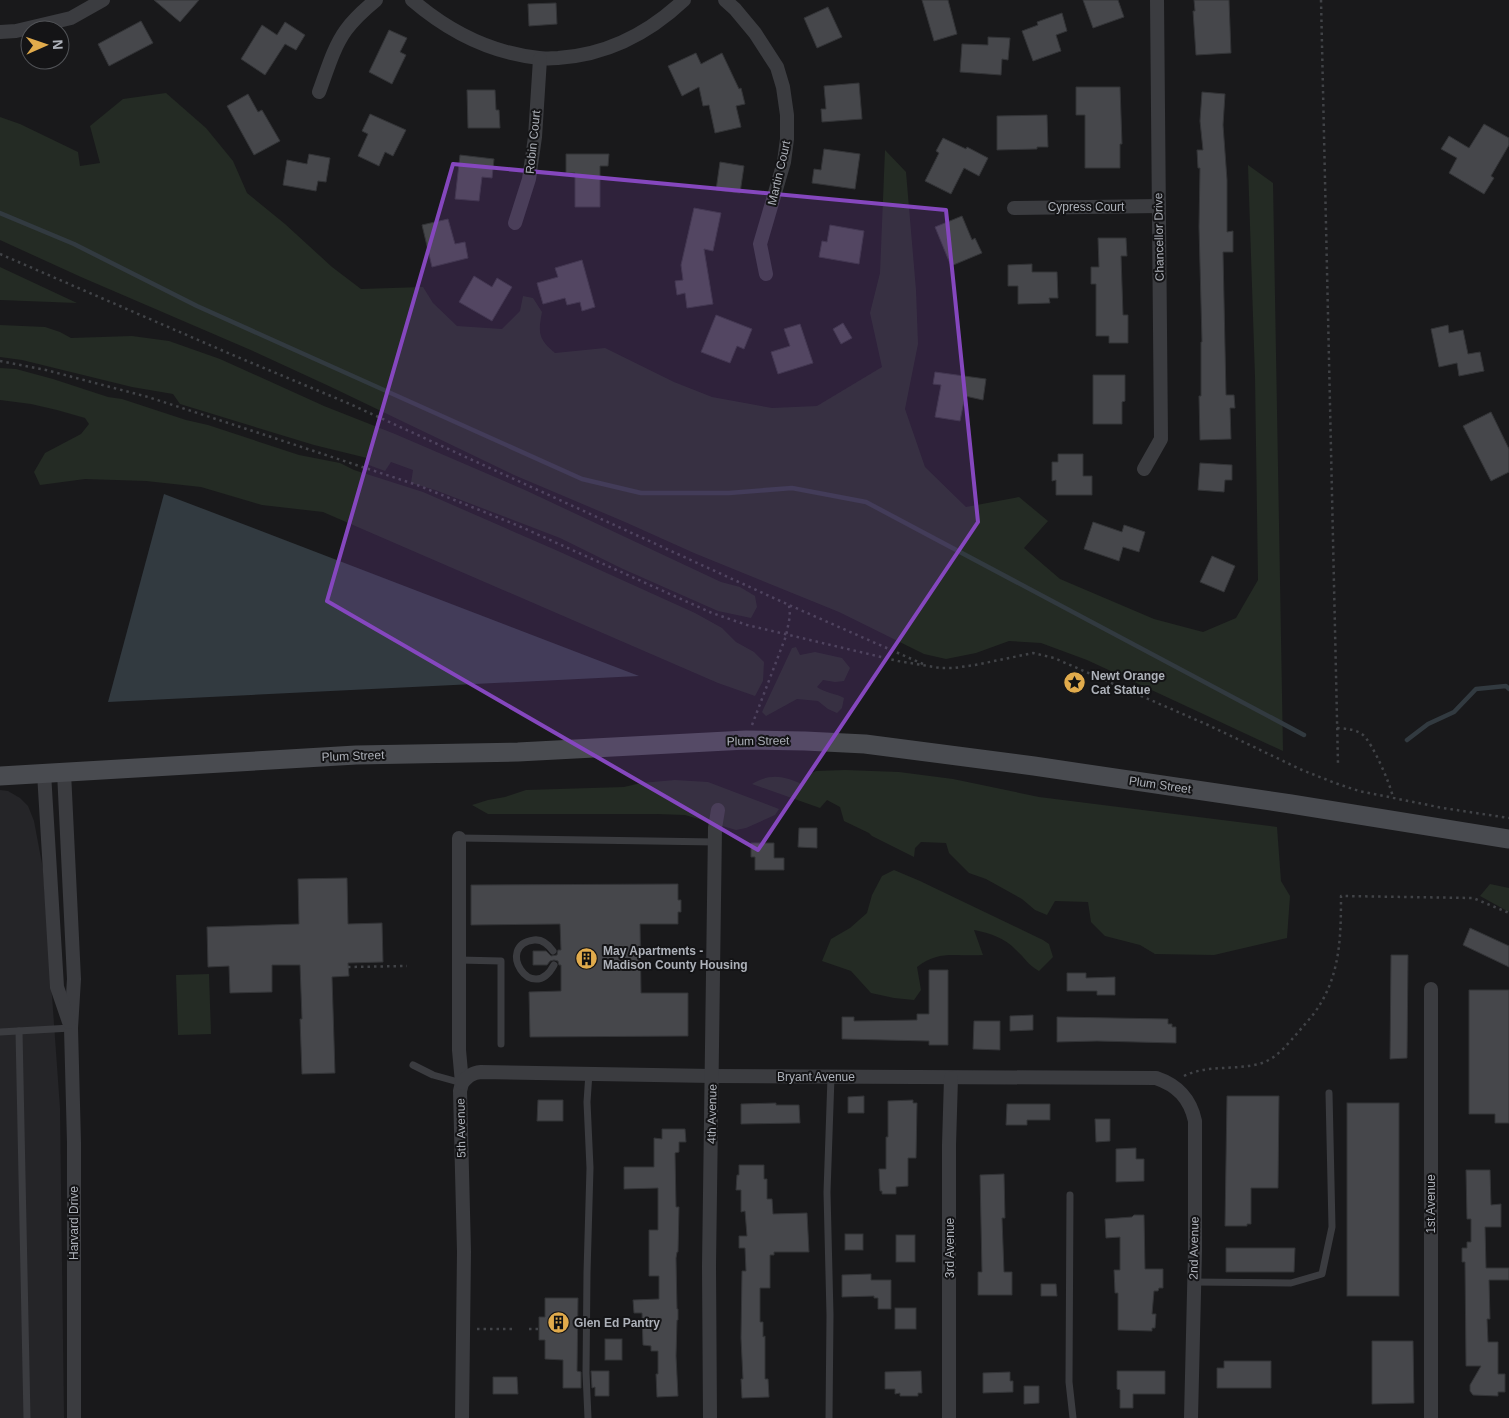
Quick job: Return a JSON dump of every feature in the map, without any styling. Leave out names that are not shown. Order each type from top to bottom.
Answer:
[{"type":"main road","name":"Plum Street","points":[[0,776],[356,755],[518,752],[746,740],[805,741],[865,744],[953,755],[1291,804],[1509,840]]},
{"type":"street","points":[[0,32],[16,31],[71,18],[103,0]]},
{"type":"street","points":[[319,92],[334,52],[345,31],[376,0]]},
{"type":"street","points":[[412,0],[428,14],[454,31],[503,51],[540,59],[570,57],[620,43],[646,30],[670,14],[684,0]]},
{"type":"street","name":"Martin Court","points":[[725,0],[755,33],[777,67],[788,114],[784,162],[760,244],[766,274]]},
{"type":"street","name":"Chancellor Drive","points":[[1144,469],[1162,439],[1157,0]]},
{"type":"street","name":"Robin Court","points":[[515,223],[529,180],[540,59]]},
{"type":"street","name":"Cypress Court","points":[[1014,208],[1159,206]]},
{"type":"street","name":"Harvard Drive","points":[[64,772],[74,979],[71,1028],[74,1143],[74,1418]]},
{"type":"street","name":"Harvard Drive","points":[[44,773],[57,987],[71,1028]]},
{"type":"street","name":"4th Avenue","points":[[710,1418],[709,1266],[715,828],[718,810]]},
{"type":"street","name":"5th Avenue","points":[[459,838],[459,1050],[462,1083],[460,1092],[464,1252],[462,1418]]},
{"type":"street","name":"1st Avenue","points":[[1431,989],[1431,1418]]},
{"type":"street","name":"Bryant Avenue","points":[[462,1083],[473,1073],[482,1072],[712,1076],[1156,1078],[1173,1085]]},
{"type":"street","name":"3rd Avenue","points":[[950,1418],[949,1145],[951,1078]]},
{"type":"street","name":"2nd Avenue","points":[[1173,1085],[1186,1098],[1193,1110],[1195,1120],[1191,1418]]},
{"type":"lane","points":[[459,838],[715,842]]},
{"type":"lane","points":[[553,951],[544,941],[531,940],[524,943],[520,948],[516,960],[521,973],[533,979],[546,976],[554,965]]},
{"type":"lane","points":[[459,960],[516,960]]},
{"type":"lane","points":[[501,1044],[502,960]]},
{"type":"lane","points":[[0,1032],[71,1028]]},
{"type":"lane","points":[[19,1031],[27,1418]]},
{"type":"lane","points":[[412,1065],[433,1075],[462,1083]]},
{"type":"lane","points":[[588,1418],[586,1373],[590,1168],[587,1102],[589,1073]]},
{"type":"lane","points":[[829,1418],[830,1316],[827,1192],[831,1077]]},
{"type":"lane","points":[[1194,1282],[1291,1283],[1322,1274],[1332,1227],[1329,1093]]},
{"type":"lane","points":[[1070,1195],[1069,1382],[1073,1418]]},
{"type":"path","points":[[1321,0],[1338,764]]},
{"type":"path","points":[[0,254],[350,404],[789,605],[929,666]]},
{"type":"path","points":[[0,361],[46,370],[148,398],[259,432],[418,485],[519,526],[712,613],[747,626],[898,661],[940,668],[954,668],[1033,653],[1054,658],[1208,725],[1310,773],[1358,791],[1443,808],[1509,818]]},
{"type":"path","points":[[746,740],[786,636],[790,616],[789,605]]},
{"type":"path","points":[[1338,728],[1355,730],[1365,736],[1391,788],[1393,798]]},
{"type":"path","points":[[1173,1085],[1185,1076],[1200,1070],[1234,1069],[1266,1062],[1290,1041],[1313,1015],[1335,972],[1341,931],[1341,896],[1474,898],[1509,913]]},
{"type":"path","points":[[348,967],[407,966]]},
{"type":"path","points":[[477,1329],[513,1329]]},
{"type":"path","points":[[529,1329],[539,1329]]},
{"type":"highlighted area","points":[[453,164],[946,210],[978,522],[758,850],[327,601]]},
{"type":"shaded area","points":[[166,93],[206,128],[233,161],[247,193],[285,224],[332,267],[361,289],[423,287],[433,303],[457,326],[502,329],[520,311],[523,296],[533,298],[542,312],[540,331],[542,339],[555,353],[605,348],[674,382],[712,397],[772,408],[817,406],[882,367],[870,313],[880,273],[885,150],[906,172],[916,290],[918,344],[905,409],[925,467],[966,507],[1019,497],[1048,521],[1024,548],[1060,579],[1154,619],[1203,632],[1236,618],[1258,580],[1255,377],[1248,165],[1273,183],[1283,751],[1087,660],[1041,643],[1009,641],[976,653],[946,659],[924,654],[839,612],[694,553],[514,475],[253,351],[0,240],[0,117],[20,124],[78,152],[80,166],[100,163],[90,126],[123,99]]},
{"type":"shaded area","points":[[0,267],[77,303],[0,300]]},
{"type":"shaded area","points":[[0,325],[45,327],[71,338],[132,336],[169,341],[220,359],[324,406],[395,434],[525,490],[721,582],[740,587],[755,596],[757,607],[751,618],[718,611],[623,569],[560,538],[435,490],[411,483],[413,470],[391,462],[385,471],[366,464],[367,458],[314,445],[180,404],[173,394],[132,387],[22,360],[0,357]]},
{"type":"shaded area","points":[[0,368],[16,369],[108,397],[122,399],[299,455],[340,463],[354,470],[423,492],[695,613],[722,628],[736,642],[754,652],[764,662],[763,681],[755,696],[718,683],[323,512],[262,505],[201,487],[146,481],[85,479],[40,485],[34,472],[45,453],[81,434],[89,424],[85,418],[57,410],[0,400]]},
{"type":"shaded area","points":[[164,494],[214,513],[639,676],[108,702]]},
{"type":"shaded area","points":[[796,647],[800,655],[815,652],[842,658],[850,668],[844,681],[823,680],[817,687],[844,698],[842,708],[837,713],[818,701],[797,699],[766,716],[762,712],[792,648]]},
{"type":"shaded area","points":[[816,771],[899,772],[953,779],[1039,797],[1277,827],[1281,881],[1290,896],[1287,938],[1214,955],[1155,954],[1140,945],[1105,936],[1091,922],[1088,902],[1055,901],[1047,915],[1035,910],[1022,899],[986,879],[969,873],[949,853],[946,843],[921,842],[915,848],[914,857],[844,821],[840,807],[827,800],[820,808],[752,784],[765,778],[777,777],[802,784],[808,775]]},
{"type":"shaded area","points":[[675,780],[708,782],[779,809],[775,815],[746,828],[736,830],[685,815],[488,814],[472,805],[526,790],[624,787],[641,783]]},
{"type":"shaded area","points":[[0,790],[8,791],[20,798],[28,806],[34,821],[43,869],[60,1108],[64,1418],[0,1418]]},
{"type":"shaded area","points":[[894,870],[1043,940],[1049,944],[1053,957],[1039,971],[1029,964],[1007,942],[991,934],[974,930],[983,955],[948,955],[925,961],[917,967],[921,990],[914,1000],[871,993],[851,971],[822,961],[831,939],[850,928],[867,913],[872,895],[882,876]]},
{"type":"shaded area","points":[[1490,884],[1509,888],[1509,912],[1480,896]]},
{"type":"shaded area","points":[[209,974],[211,1034],[178,1035],[176,975]]},
{"type":"building","points":[[154,0],[199,0],[180,22]]},
{"type":"building","points":[[922,0],[948,0],[957,34],[934,41]]},
{"type":"building","points":[[1083,0],[1118,0],[1124,17],[1093,28]]},
{"type":"building","points":[[1194,0],[1229,0],[1231,53],[1196,55]]},
{"type":"building","points":[[556,3],[557,24],[529,26],[528,4]]},
{"type":"building","points":[[828,7],[842,37],[817,48],[804,18]]},
{"type":"building","points":[[1062,13],[1067,31],[1056,35],[1061,51],[1033,61],[1022,31],[1038,25],[1037,22]]},
{"type":"building","points":[[141,21],[153,43],[109,66],[98,44]]},
{"type":"building","points":[[285,22],[305,35],[296,50],[285,44],[265,75],[241,59],[262,25],[277,35]]},
{"type":"building","points":[[389,30],[407,38],[400,52],[406,55],[392,84],[369,72]]},
{"type":"building","points":[[988,37],[1010,38],[1008,60],[1002,59],[1001,75],[960,72],[962,44],[988,45]]},
{"type":"building","points":[[696,53],[701,64],[722,53],[739,89],[741,88],[745,104],[736,106],[741,127],[715,133],[709,105],[703,106],[699,87],[682,96],[668,66]]},
{"type":"building","points":[[859,83],[862,119],[822,122],[821,109],[826,109],[824,86]]},
{"type":"building","points":[[1076,87],[1120,87],[1122,144],[1120,144],[1120,168],[1085,168],[1085,115],[1076,115]]},
{"type":"building","points":[[467,90],[495,90],[496,110],[499,110],[500,128],[468,128]]},
{"type":"building","points":[[1202,92],[1225,94],[1223,125],[1227,180],[1227,232],[1233,231],[1233,252],[1223,252],[1226,395],[1234,395],[1235,408],[1230,408],[1231,439],[1200,440],[1199,396],[1201,396],[1202,342],[1199,227],[1200,168],[1198,168],[1197,150],[1203,150],[1200,121]]},
{"type":"building","points":[[248,94],[258,112],[262,110],[280,141],[254,155],[227,106]]},
{"type":"building","points":[[370,114],[406,130],[393,156],[385,152],[379,166],[358,156],[368,134],[362,131]]},
{"type":"building","points":[[1047,115],[1048,147],[997,150],[997,116]]},
{"type":"building","points":[[1484,124],[1509,138],[1509,145],[1491,176],[1494,178],[1484,194],[1449,173],[1457,158],[1441,149],[1449,136],[1469,148]]},
{"type":"building","points":[[943,138],[966,149],[967,147],[988,158],[979,176],[964,168],[951,194],[925,181],[939,153],[936,151]]},
{"type":"building","points":[[824,149],[860,154],[855,189],[812,183],[814,169],[821,170]]},
{"type":"building","points":[[309,154],[330,158],[326,182],[318,181],[316,191],[283,185],[287,160],[307,164]]},
{"type":"building","points":[[566,154],[609,154],[608,166],[600,166],[600,207],[575,207],[575,173],[566,173]]},
{"type":"building","points":[[460,155],[494,159],[492,178],[482,177],[479,201],[455,199]]},
{"type":"building","points":[[720,162],[744,166],[740,193],[716,190]]},
{"type":"building","points":[[694,208],[721,213],[713,251],[704,249],[713,304],[687,308],[685,293],[677,295],[675,281],[683,280],[681,265]]},
{"type":"building","points":[[962,216],[972,240],[975,238],[982,253],[951,266],[935,227]]},
{"type":"building","points":[[448,219],[455,244],[465,242],[468,258],[432,267],[422,225]]},
{"type":"building","points":[[830,225],[864,231],[859,264],[819,257],[822,241],[827,242]]},
{"type":"building","points":[[1098,238],[1126,238],[1127,256],[1121,256],[1123,315],[1128,315],[1128,343],[1109,343],[1109,336],[1096,336],[1096,284],[1091,284],[1091,267],[1099,267]]},
{"type":"building","points":[[582,260],[595,307],[582,311],[580,302],[567,305],[565,298],[543,304],[537,283],[558,277],[555,268]]},
{"type":"building","points":[[1032,264],[1032,272],[1057,272],[1058,298],[1049,298],[1050,303],[1018,304],[1018,286],[1008,286],[1008,265]]},
{"type":"building","points":[[474,276],[492,287],[497,278],[512,287],[492,321],[459,302]]},
{"type":"building","points":[[716,315],[752,329],[744,349],[737,346],[730,363],[701,352]]},
{"type":"building","points":[[843,323],[852,338],[841,344],[833,329]]},
{"type":"building","points":[[800,324],[813,363],[778,374],[771,352],[790,346],[784,329]]},
{"type":"building","points":[[1448,325],[1449,333],[1463,330],[1468,354],[1480,352],[1484,371],[1459,376],[1457,363],[1439,367],[1431,329]]},
{"type":"building","points":[[935,372],[986,379],[983,400],[965,396],[960,421],[935,417],[941,385],[933,384]]},
{"type":"building","points":[[1093,375],[1125,375],[1125,401],[1122,402],[1122,424],[1093,424]]},
{"type":"building","points":[[1491,412],[1509,449],[1509,472],[1491,481],[1463,426]]},
{"type":"building","points":[[1058,454],[1083,454],[1083,476],[1092,476],[1092,495],[1056,495],[1056,480],[1052,481],[1052,462],[1058,462]]},
{"type":"building","points":[[1200,463],[1232,465],[1232,480],[1225,480],[1224,492],[1198,490]]},
{"type":"building","points":[[1093,522],[1122,532],[1124,525],[1145,532],[1139,552],[1123,547],[1119,561],[1084,549]]},
{"type":"building","points":[[1212,556],[1235,566],[1224,592],[1200,582]]},
{"type":"building","points":[[799,828],[817,828],[817,848],[798,847]]},
{"type":"building","points":[[751,843],[774,843],[774,858],[784,858],[784,870],[755,870],[755,857],[751,857]]},
{"type":"building","points":[[347,878],[348,924],[382,923],[383,962],[348,963],[349,976],[332,977],[335,1073],[302,1074],[300,965],[272,965],[272,992],[230,993],[229,966],[208,967],[207,927],[299,924],[298,879]]},
{"type":"building","name":"May Apartments - Madison County Housing","points":[[678,884],[678,900],[681,900],[681,912],[678,912],[678,924],[640,924],[641,993],[688,993],[688,1036],[530,1037],[529,992],[561,991],[561,965],[559,965],[558,961],[554,960],[550,961],[547,965],[533,965],[533,951],[546,951],[551,956],[557,955],[558,950],[561,950],[560,924],[471,925],[471,885]]},
{"type":"building","points":[[1470,928],[1509,946],[1509,967],[1463,945]]},
{"type":"building","points":[[1391,955],[1408,955],[1407,1058],[1390,1059]]},
{"type":"building","points":[[929,970],[948,970],[948,1045],[929,1045],[929,1041],[842,1039],[842,1017],[854,1017],[854,1021],[917,1020],[917,1014],[929,1014]]},
{"type":"building","points":[[1067,973],[1086,973],[1086,978],[1115,977],[1115,995],[1097,995],[1097,991],[1067,991]]},
{"type":"building","points":[[1469,990],[1509,990],[1509,1123],[1495,1123],[1495,1114],[1469,1114]]},
{"type":"building","points":[[1033,1015],[1033,1030],[1010,1031],[1010,1016]]},
{"type":"building","points":[[1057,1017],[1168,1019],[1168,1024],[1176,1027],[1176,1043],[1057,1042]]},
{"type":"building","points":[[974,1021],[1000,1021],[1000,1050],[973,1049]]},
{"type":"building","points":[[864,1096],[864,1113],[848,1113],[848,1097]]},
{"type":"building","points":[[1227,1096],[1279,1096],[1278,1188],[1251,1188],[1251,1224],[1247,1224],[1247,1226],[1225,1226]]},
{"type":"building","points":[[538,1100],[563,1100],[563,1121],[537,1121]]},
{"type":"building","points":[[913,1100],[913,1103],[917,1103],[916,1158],[908,1158],[908,1186],[896,1187],[896,1194],[882,1194],[882,1191],[880,1191],[879,1169],[886,1169],[888,1101]]},
{"type":"building","points":[[776,1103],[776,1105],[799,1105],[800,1123],[741,1124],[741,1104]]},
{"type":"building","points":[[1347,1103],[1399,1103],[1399,1296],[1347,1296]]},
{"type":"building","points":[[1007,1104],[1050,1104],[1050,1120],[1027,1120],[1027,1125],[1006,1125]]},
{"type":"building","points":[[1095,1119],[1110,1119],[1110,1141],[1096,1142]]},
{"type":"building","points":[[662,1129],[685,1129],[686,1142],[679,1142],[679,1152],[675,1153],[676,1207],[679,1207],[678,1252],[676,1258],[678,1396],[657,1397],[658,1351],[651,1351],[651,1346],[643,1345],[642,1313],[634,1313],[633,1300],[659,1299],[659,1276],[649,1276],[649,1230],[658,1230],[658,1188],[624,1189],[624,1167],[654,1167],[654,1138],[662,1139]]},
{"type":"building","points":[[1136,1148],[1136,1159],[1144,1159],[1144,1181],[1116,1182],[1116,1149]]},
{"type":"building","points":[[739,1165],[764,1165],[764,1179],[767,1179],[767,1199],[772,1199],[773,1214],[807,1213],[809,1252],[774,1252],[774,1255],[770,1255],[770,1288],[760,1288],[760,1322],[763,1322],[763,1337],[765,1336],[765,1379],[768,1379],[769,1397],[742,1398],[742,1271],[746,1271],[745,1248],[739,1248],[739,1236],[747,1236],[745,1211],[741,1212],[741,1190],[736,1190]]},
{"type":"building","points":[[1466,1170],[1490,1170],[1491,1205],[1501,1204],[1501,1227],[1485,1227],[1486,1268],[1509,1268],[1509,1280],[1489,1280],[1490,1319],[1487,1319],[1488,1342],[1498,1342],[1498,1374],[1505,1374],[1505,1392],[1498,1392],[1498,1396],[1473,1395],[1470,1391],[1470,1385],[1481,1366],[1466,1366],[1465,1262],[1462,1262],[1462,1248],[1467,1248],[1467,1242],[1471,1242],[1471,1219],[1467,1219]]},
{"type":"building","points":[[1004,1174],[1005,1218],[1002,1218],[1004,1272],[1012,1272],[1012,1295],[978,1295],[978,1272],[982,1272],[980,1175]]},
{"type":"building","points":[[1134,1215],[1144,1215],[1145,1269],[1163,1269],[1163,1288],[1154,1291],[1152,1314],[1156,1314],[1155,1328],[1152,1328],[1152,1331],[1118,1330],[1118,1293],[1115,1293],[1114,1270],[1120,1270],[1120,1237],[1106,1238],[1105,1219],[1132,1217]]},
{"type":"building","points":[[845,1234],[863,1234],[863,1250],[845,1250]]},
{"type":"building","points":[[896,1235],[915,1235],[915,1262],[896,1262]]},
{"type":"building","points":[[1226,1248],[1295,1248],[1294,1272],[1226,1272]]},
{"type":"building","points":[[871,1274],[871,1280],[891,1280],[891,1309],[878,1309],[878,1298],[874,1298],[874,1296],[842,1297],[842,1275]]},
{"type":"building","points":[[1041,1284],[1056,1284],[1057,1296],[1041,1296]]},
{"type":"building","name":"Glen Ed Pantry","points":[[545,1298],[578,1298],[577,1371],[581,1372],[581,1388],[563,1388],[563,1360],[545,1359],[545,1340],[539,1340],[539,1317],[545,1317]]},
{"type":"building","points":[[895,1308],[916,1308],[916,1329],[895,1329]]},
{"type":"building","points":[[605,1339],[622,1339],[622,1360],[605,1360]]},
{"type":"building","points":[[1372,1341],[1413,1341],[1414,1403],[1372,1404]]},
{"type":"building","points":[[1224,1361],[1271,1361],[1271,1388],[1217,1388],[1217,1368],[1224,1368]]},
{"type":"building","points":[[591,1371],[609,1371],[609,1396],[595,1396],[595,1387],[592,1388]]},
{"type":"building","points":[[921,1371],[922,1393],[918,1393],[918,1396],[900,1396],[900,1393],[895,1394],[895,1389],[885,1389],[885,1372]]},
{"type":"building","points":[[1117,1371],[1165,1371],[1165,1394],[1133,1394],[1133,1408],[1120,1408]]},
{"type":"building","points":[[1010,1372],[1010,1381],[1013,1381],[1013,1392],[983,1393],[983,1373]]},
{"type":"building","points":[[493,1377],[517,1377],[518,1394],[493,1394]]},
{"type":"building","points":[[1024,1386],[1039,1386],[1039,1403],[1024,1404]]},
{"type":"waterway","points":[[0,213],[74,244],[197,306],[582,479],[641,493],[729,493],[792,488],[866,502],[1304,735]]},
{"type":"waterway","points":[[1407,740],[1428,724],[1454,712],[1476,689],[1506,686],[1509,689]]},
{"type":"place","name":"Newt Orange Cat Statue","points":[[1075,683]]},
{"type":"place","name":"May Apartments - Madison County Housing","points":[[587,958]]},
{"type":"place","name":"Glen Ed Pantry","points":[[558,1323]]}]
